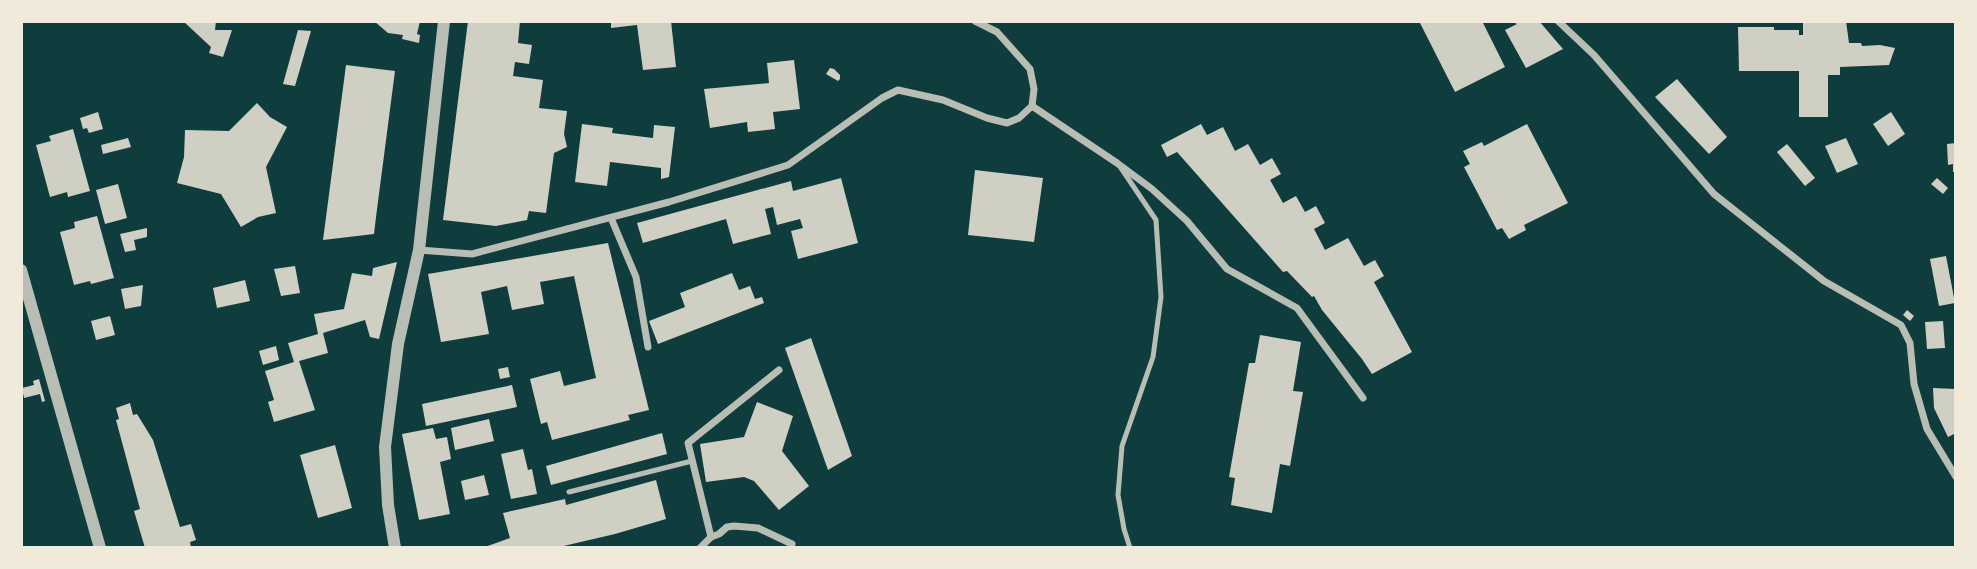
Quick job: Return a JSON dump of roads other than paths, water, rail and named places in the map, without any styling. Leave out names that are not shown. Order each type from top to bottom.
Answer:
[{"type":"street","points":[[395,548],[388,505],[385,447],[398,344],[419,250],[444,21]]},
{"type":"street","points":[[419,250],[472,254],[669,202],[788,165],[882,97],[898,90],[943,100],[1007,123],[1019,118],[1032,106],[1034,89],[1030,69],[997,32],[975,21]]},
{"type":"street","points":[[1558,21],[1594,55],[1714,194],[1824,281],[1901,325],[1910,343],[1914,384],[1927,429],[1956,477]]},
{"type":"street","points":[[1032,106],[1152,189],[1187,221],[1227,270],[1297,308],[1363,398]]},
{"type":"street","points":[[611,218],[636,277],[648,347]]},
{"type":"street","points":[[21,270],[100,548]]},
{"type":"street","points":[[711,537],[688,443],[779,370]]},
{"type":"street","points":[[699,548],[727,527],[758,528],[792,544]]},
{"type":"lane","points":[[1117,163],[1156,220],[1161,297],[1153,357],[1122,446],[1118,495],[1130,548]]},
{"type":"lane","points":[[569,492],[692,461]]}]
